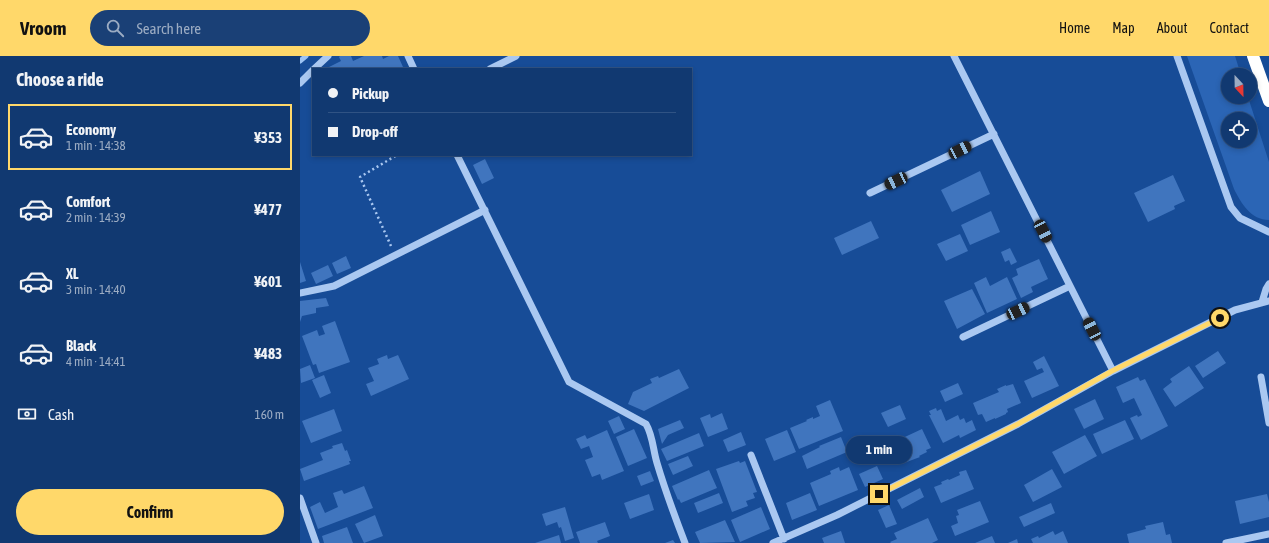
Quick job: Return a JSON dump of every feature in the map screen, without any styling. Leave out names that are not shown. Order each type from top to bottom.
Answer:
[{"type":"highway","points":[[1253,56],[1269,101]]},
{"type":"street","points":[[316,68],[328,56]]},
{"type":"street","points":[[408,56],[414,68]]},
{"type":"street","points":[[492,68],[516,56]]},
{"type":"street","points":[[954,56],[1112,371]]},
{"type":"street","points":[[1177,56],[1231,207],[1240,218],[1269,232]]},
{"type":"street","points":[[300,83],[312,72]]},
{"type":"street","points":[[870,193],[994,134]]},
{"type":"street","points":[[458,156],[570,382],[646,424],[651,432],[656,461],[667,496],[685,543]]},
{"type":"street","points":[[300,293],[334,286],[485,210]]},
{"type":"street","points":[[773,543],[837,515],[1011,427],[1112,371],[1235,310],[1266,302],[1266,289],[1269,284]]},
{"type":"street","points":[[963,337],[1070,286]]},
{"type":"street","points":[[1261,377],[1269,423]]},
{"type":"street","points":[[751,455],[784,539]]},
{"type":"street","points":[[300,498],[316,543]]},
{"type":"street","points":[[1226,543],[1269,534]]},
{"type":"path","points":[[395,156],[360,177],[395,255]]},
{"type":"shaded area","points":[[1187,56],[1235,56],[1239,68],[1221,68],[1221,104],[1250,104],[1253,112],[1221,112],[1221,148],[1257,148],[1257,125],[1269,162],[1269,220],[1252,214],[1240,200],[1234,189]]},
{"type":"building","points":[[351,56],[353,61],[364,56],[382,56],[383,59],[389,56],[398,56],[403,67],[330,68],[341,61],[339,57]]},
{"type":"building","points":[[485,159],[494,178],[482,184],[473,165]]},
{"type":"building","points":[[980,171],[990,194],[952,212],[941,190]]},
{"type":"building","points":[[1173,175],[1185,201],[1174,206],[1175,209],[1148,222],[1134,193]]},
{"type":"building","points":[[991,211],[1000,232],[970,245],[961,225]]},
{"type":"building","points":[[871,221],[879,238],[842,255],[834,238]]},
{"type":"building","points":[[960,234],[968,251],[946,261],[937,244]]},
{"type":"building","points":[[1010,248],[1017,262],[1011,265],[1009,260],[1005,262],[1001,252]]},
{"type":"building","points":[[346,256],[351,268],[337,274],[332,263]]},
{"type":"building","points":[[1039,259],[1048,279],[1031,287],[1033,292],[1021,298],[1012,278],[1018,275],[1016,269]]},
{"type":"building","points":[[300,262],[306,281],[300,283]]},
{"type":"building","points":[[328,265],[333,276],[316,284],[311,273]]},
{"type":"building","points":[[986,277],[990,286],[1007,277],[1017,299],[987,313],[974,283]]},
{"type":"building","points":[[972,289],[985,314],[957,329],[944,301]]},
{"type":"building","points":[[326,298],[329,306],[316,308],[316,313],[302,316],[300,322],[300,301]]},
{"type":"building","points":[[335,321],[350,362],[319,373],[316,364],[313,365],[302,336],[317,330],[319,336],[325,334],[322,326]]},
{"type":"building","points":[[1218,351],[1226,363],[1203,378],[1195,366]]},
{"type":"building","points":[[387,355],[388,359],[398,355],[409,379],[371,396],[366,384],[374,381],[368,368],[379,364],[377,359]]},
{"type":"building","points":[[1044,356],[1059,386],[1032,398],[1024,381],[1044,372],[1042,368],[1037,370],[1033,362]]},
{"type":"building","points":[[310,365],[315,378],[301,383],[300,369]]},
{"type":"building","points":[[1189,366],[1204,388],[1175,407],[1163,389],[1172,382],[1170,379]]},
{"type":"building","points":[[679,369],[689,388],[644,411],[628,404],[633,392],[652,383],[650,379],[658,376],[659,378]]},
{"type":"building","points":[[324,375],[331,393],[320,398],[312,380]]},
{"type":"building","points":[[1138,377],[1140,381],[1145,379],[1168,426],[1141,440],[1130,418],[1137,415],[1138,417],[1142,415],[1134,398],[1123,403],[1116,387]]},
{"type":"building","points":[[958,383],[963,394],[945,402],[940,391]]},
{"type":"building","points":[[1013,384],[1021,403],[1007,409],[1008,412],[1006,414],[986,422],[982,414],[978,415],[973,403],[999,392],[997,389]]},
{"type":"building","points":[[1095,399],[1104,419],[1084,429],[1074,409]]},
{"type":"building","points":[[830,400],[843,431],[799,449],[790,428],[813,417],[813,419],[820,416],[816,406]]},
{"type":"building","points":[[900,405],[906,419],[888,427],[881,413]]},
{"type":"building","points":[[936,408],[937,411],[941,409],[946,421],[958,415],[960,420],[964,418],[966,423],[972,420],[976,430],[960,438],[959,435],[943,443],[929,415],[931,415],[929,411]]},
{"type":"building","points":[[334,409],[342,431],[311,443],[302,421]]},
{"type":"building","points":[[722,413],[728,429],[708,437],[700,418],[710,414],[711,418]]},
{"type":"building","points":[[619,416],[625,429],[614,434],[608,421]]},
{"type":"building","points":[[680,420],[684,428],[668,435],[662,444],[658,429]]},
{"type":"building","points":[[1125,420],[1134,439],[1102,454],[1093,434]]},
{"type":"building","points":[[634,429],[647,458],[628,466],[616,437]]},
{"type":"building","points":[[922,429],[931,448],[926,450],[927,452],[919,456],[920,457],[904,463],[894,442]]},
{"type":"building","points":[[607,430],[624,471],[602,480],[600,474],[592,477],[585,460],[593,457],[589,446],[581,449],[576,439],[585,435],[587,439]]},
{"type":"building","points":[[787,430],[796,452],[774,461],[765,439]]},
{"type":"building","points":[[741,432],[746,445],[728,452],[723,440]]},
{"type":"building","points":[[699,433],[704,446],[667,461],[661,449]]},
{"type":"building","points":[[1085,435],[1097,456],[1064,474],[1052,452]]},
{"type":"building","points":[[841,437],[847,452],[807,469],[802,456],[820,447],[819,446]]},
{"type":"building","points":[[342,443],[345,451],[347,450],[351,461],[349,461],[350,464],[304,481],[300,469],[323,460],[320,453],[333,448],[332,446]]},
{"type":"building","points":[[688,456],[693,466],[673,475],[668,464]]},
{"type":"building","points":[[739,461],[740,463],[745,461],[757,492],[753,493],[755,498],[746,501],[748,506],[732,512],[716,469]]},
{"type":"building","points":[[877,466],[883,479],[865,487],[859,474]]},
{"type":"building","points":[[839,467],[840,471],[849,467],[858,490],[819,506],[810,483],[831,474],[830,471]]},
{"type":"building","points":[[1052,469],[1062,487],[1033,502],[1024,485]]},
{"type":"building","points":[[709,470],[717,488],[681,503],[679,499],[678,500],[672,486]]},
{"type":"building","points":[[966,470],[974,489],[941,503],[934,487],[942,484],[941,482],[960,475],[959,472]]},
{"type":"building","points":[[650,471],[654,481],[641,486],[637,476]]},
{"type":"building","points":[[364,486],[373,508],[318,529],[310,507],[320,502],[325,513],[338,507],[333,493],[342,490],[344,494]]},
{"type":"building","points":[[920,488],[924,497],[902,509],[897,500]]},
{"type":"building","points":[[719,493],[723,503],[698,513],[694,503]]},
{"type":"building","points":[[810,493],[817,510],[792,520],[786,503]]},
{"type":"building","points":[[649,494],[654,510],[630,519],[624,503]]},
{"type":"building","points":[[1267,494],[1269,502],[1269,517],[1240,524],[1235,501]]},
{"type":"building","points":[[980,501],[989,522],[955,536],[951,526],[958,523],[956,516],[959,515],[957,510]]},
{"type":"building","points":[[1051,503],[1055,513],[1024,527],[1019,517]]},
{"type":"building","points":[[889,505],[897,524],[886,528],[878,510]]},
{"type":"building","points":[[565,507],[574,538],[565,541],[561,527],[559,528],[557,522],[546,526],[542,514]]},
{"type":"building","points":[[761,507],[770,529],[740,542],[731,520]]},
{"type":"building","points":[[375,515],[383,536],[364,543],[355,524]]},
{"type":"building","points":[[928,518],[938,540],[932,543],[890,542],[897,539],[894,533]]},
{"type":"building","points":[[725,520],[735,542],[700,543],[695,532]]},
{"type":"building","points":[[605,522],[610,536],[597,541],[598,543],[580,543],[576,532]]},
{"type":"building","points":[[1163,522],[1166,535],[1170,534],[1172,543],[1129,543],[1127,534],[1146,529],[1145,526]]},
{"type":"building","points":[[347,527],[353,543],[324,543],[322,536]]},
{"type":"building","points":[[841,531],[845,543],[824,543],[822,538]]},
{"type":"building","points":[[1053,531],[1055,535],[1063,531],[1068,543],[1033,543],[1031,539],[1038,536],[1039,538]]},
{"type":"building","points":[[559,535],[561,543],[535,543]]},
{"type":"building","points":[[992,536],[995,543],[975,543]]},
{"type":"building","points":[[1017,539],[1018,543],[1008,543]]},
{"type":"building","points":[[673,540],[675,543],[665,543]]},
{"type":"waterway","points":[[300,61],[306,56]]},
{"type":"route","points":[[879,494],[1018,424],[1112,371],[1220,318]]}]
